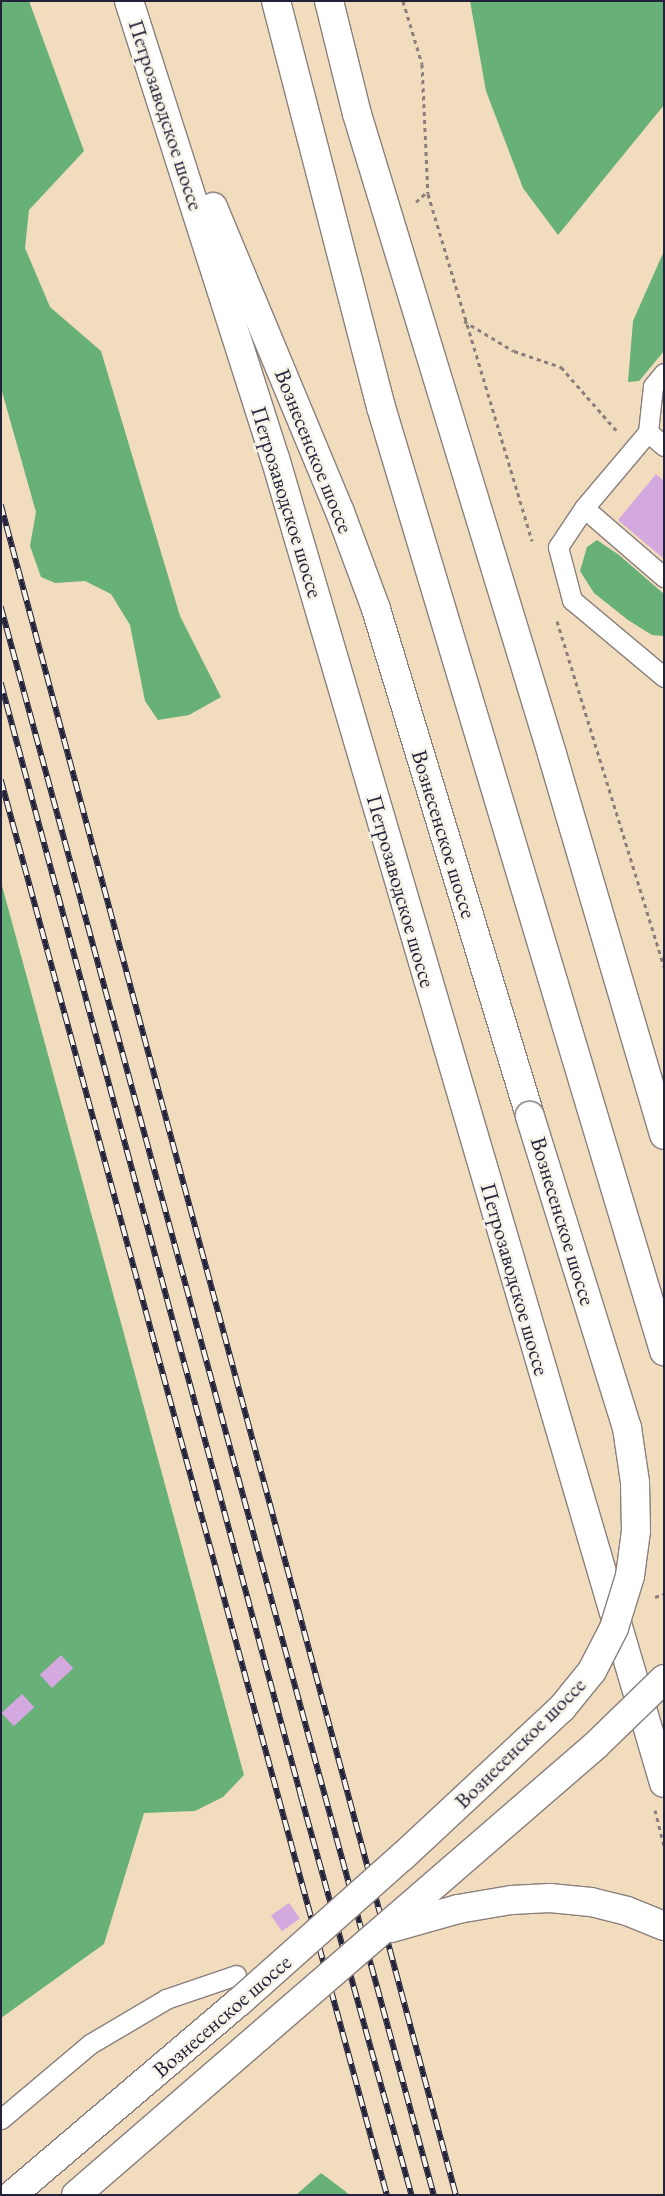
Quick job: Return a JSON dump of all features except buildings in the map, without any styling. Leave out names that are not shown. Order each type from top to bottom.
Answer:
[{"type":"main road","name":"Петрозаводское шоссе","points":[[129,1],[145,45],[275,458],[664,1783]]},
{"type":"main road","points":[[276,1],[381,407],[664,1351]]},
{"type":"main road","points":[[329,1],[357,114],[552,754],[664,1135]]},
{"type":"main road","name":"Вознесенское шоссе","points":[[12,2195],[239,2002],[402,1857],[562,1708],[592,1671],[614,1628],[630,1576],[636,1531],[635,1482],[627,1428],[376,609],[340,512],[145,45]]},
{"type":"main road","name":"Вознесенское шоссе","points":[[76,2195],[596,1745],[664,1679]]},
{"type":"main road","name":"Вознесенское шоссе","points":[[384,1930],[458,1909],[511,1900],[550,1898],[591,1902],[627,1911],[664,1926]]},
{"type":"lane","points":[[663,675],[572,600],[558,547],[584,508],[648,432],[653,386],[664,374]]},
{"type":"lane","points":[[648,432],[664,446]]},
{"type":"lane","points":[[584,508],[664,577]]},
{"type":"lane","points":[[1,2119],[90,2044],[166,1999],[236,1975]]},
{"type":"path","points":[[404,1],[422,64],[428,191],[464,321],[534,549]]},
{"type":"path","points":[[414,204],[428,191]]},
{"type":"path","points":[[464,321],[514,351],[561,367],[634,449]]},
{"type":"path","points":[[555,615],[664,967]]},
{"type":"green space","points":[[1,1],[29,1],[84,151],[29,210],[25,248],[50,307],[101,351],[180,616],[221,697],[189,715],[158,720],[145,701],[130,625],[111,594],[85,581],[55,583],[41,577],[30,546],[36,512],[1,388]]},
{"type":"green space","points":[[470,1],[664,1],[664,105],[558,235],[523,188],[486,91]]},
{"type":"green space","points":[[664,251],[664,351],[639,381],[628,382],[633,321]]},
{"type":"green space","points":[[597,540],[619,555],[664,594],[664,636],[652,635],[628,620],[594,593],[580,571],[587,547]]},
{"type":"green space","points":[[1,882],[244,1775],[223,1797],[195,1811],[144,1813],[104,1944],[1,2018]]},
{"type":"green space","points":[[321,2173],[345,2191],[349,2195],[296,2195]]},
{"type":"railway","points":[[1,505],[456,2195]]},
{"type":"railway","points":[[1,607],[434,2195]]},
{"type":"railway","points":[[1,683],[301,1796],[412,2195]]},
{"type":"railway","points":[[1,780],[387,2195]]}]
